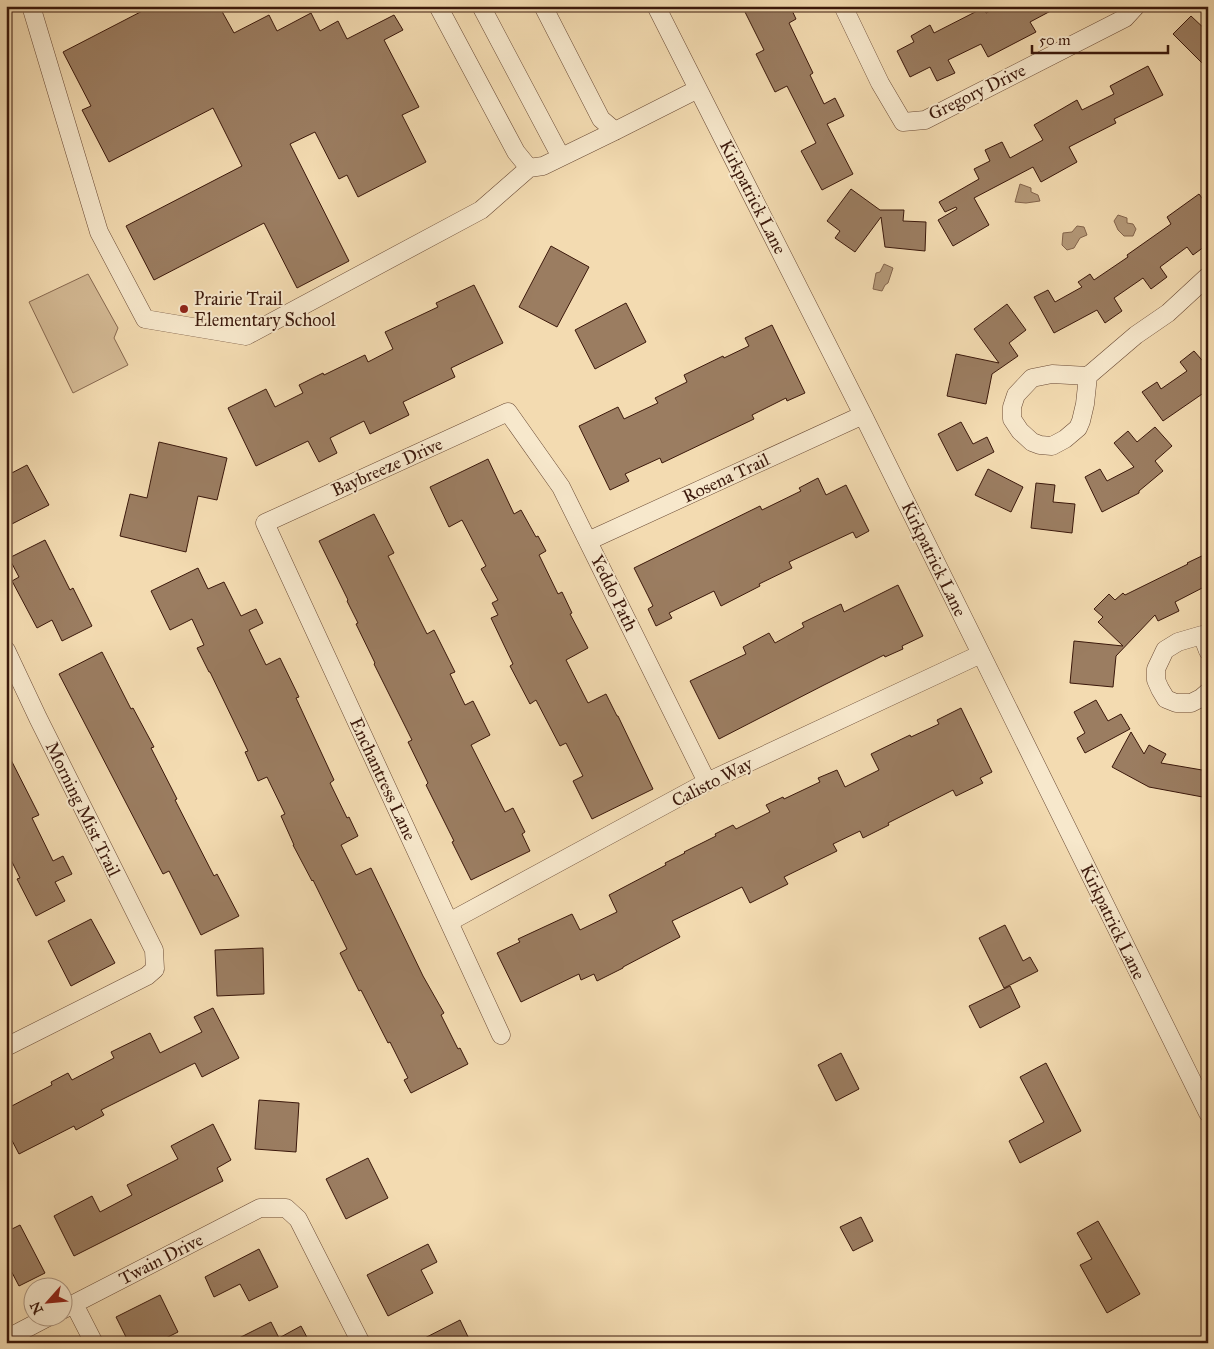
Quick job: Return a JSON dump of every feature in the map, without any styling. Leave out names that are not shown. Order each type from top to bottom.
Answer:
[{"type":"street","points":[[31,6],[99,232],[145,319],[246,336],[481,210],[529,168],[542,166],[698,89]]},
{"type":"street","points":[[438,6],[516,152],[529,168]]},
{"type":"street","points":[[481,6],[561,157]]},
{"type":"street","points":[[543,6],[601,119],[615,131]]},
{"type":"street","name":"Kirkpatrick Lane","points":[[656,6],[863,415],[1208,1113]]},
{"type":"street","name":"Gregory Drive","points":[[843,6],[880,83],[903,122],[925,120],[1125,18],[1136,6]]},
{"type":"street","points":[[1088,376],[1052,374],[1032,378],[1016,395],[1012,407],[1012,419],[1020,431],[1032,442],[1040,445],[1052,446],[1065,439],[1078,428],[1081,421],[1088,376],[1136,335],[1168,313],[1208,276]]},
{"type":"street","name":"Baybreeze Drive","points":[[265,523],[508,412]]},
{"type":"street","name":"Yeddo Path","points":[[508,412],[561,487],[707,782]]},
{"type":"street","name":"Rosena Trail","points":[[588,541],[863,415]]},
{"type":"street","name":"Enchantress Lane","points":[[265,523],[501,1035]]},
{"type":"street","points":[[1206,639],[1178,642],[1165,650],[1156,669],[1156,680],[1166,698],[1176,703],[1191,703],[1208,692]]},
{"type":"street","name":"Morning Mist Trail","points":[[6,650],[154,950],[155,969],[147,976],[6,1047]]},
{"type":"street","name":"Calisto Way","points":[[449,922],[707,782],[981,654]]},
{"type":"street","name":"Twain Drive","points":[[72,1305],[260,1208],[286,1208],[298,1219],[361,1343]]},
{"type":"street","points":[[72,1313],[94,1343]]},
{"type":"street","points":[[6,1339],[31,1326]]},
{"type":"shaded area","points":[[1020,184],[1031,188],[1031,192],[1038,195],[1040,201],[1015,202]]},
{"type":"shaded area","points":[[1118,215],[1127,218],[1127,223],[1133,224],[1136,229],[1133,236],[1124,236],[1118,230],[1114,221]]},
{"type":"shaded area","points":[[1077,226],[1084,227],[1087,235],[1080,238],[1074,248],[1067,250],[1062,245],[1063,233],[1072,232]]},
{"type":"shaded area","points":[[884,264],[893,268],[888,283],[882,291],[873,289],[876,273],[880,272]]},
{"type":"shaded area","points":[[88,274],[118,328],[114,338],[128,365],[73,393],[29,302]]},
{"type":"building","points":[[152,6],[219,6],[234,33],[269,15],[277,31],[311,13],[320,31],[338,21],[347,39],[394,15],[403,30],[384,40],[419,107],[402,115],[426,162],[358,197],[347,175],[339,179],[315,132],[290,144],[349,261],[297,288],[264,223],[154,280],[126,226],[242,166],[213,108],[109,162],[82,110],[91,106],[63,52]]},
{"type":"building","points":[[742,6],[790,6],[796,19],[789,23],[813,73],[810,75],[824,104],[835,98],[844,116],[827,124],[853,174],[822,190],[801,151],[816,143],[787,86],[775,92],[756,54],[764,50]]},
{"type":"building","points":[[1000,6],[1060,6],[1030,22],[1036,32],[988,57],[981,44],[948,60],[955,73],[937,81],[930,67],[910,77],[897,51],[914,42],[911,36],[930,25],[934,33],[983,8],[986,13]]},
{"type":"building","points":[[1191,16],[1208,32],[1208,69],[1173,34]]},
{"type":"building","points":[[1148,66],[1163,95],[1114,119],[1116,123],[1069,147],[1077,162],[1041,182],[1033,167],[974,198],[989,225],[953,246],[938,220],[957,209],[956,207],[945,212],[939,202],[979,179],[974,169],[990,161],[985,150],[1002,142],[1010,158],[1043,140],[1034,125],[1077,100],[1082,110],[1114,94],[1110,86]]},
{"type":"building","points":[[851,189],[880,210],[904,210],[903,221],[926,222],[925,251],[885,247],[881,217],[855,252],[835,238],[840,231],[827,221]]},
{"type":"building","points":[[1199,194],[1208,206],[1208,244],[1193,255],[1187,247],[1160,267],[1167,277],[1151,289],[1143,278],[1114,298],[1122,311],[1105,323],[1097,310],[1054,333],[1034,297],[1048,290],[1055,302],[1082,287],[1078,282],[1090,274],[1094,280],[1171,224],[1167,217]]},
{"type":"building","points":[[551,246],[589,267],[557,327],[519,307]]},
{"type":"building","points":[[474,285],[503,343],[451,368],[455,377],[403,402],[409,415],[370,434],[364,421],[330,438],[337,453],[319,462],[308,441],[256,466],[228,408],[266,389],[275,407],[303,393],[299,385],[323,373],[324,375],[365,355],[368,362],[393,349],[385,332],[438,307],[436,303]]},
{"type":"building","points":[[626,303],[646,342],[595,369],[575,330]]},
{"type":"building","points":[[1007,304],[1026,330],[1009,343],[1018,356],[992,374],[986,404],[947,396],[956,354],[999,363],[974,329]]},
{"type":"building","points":[[772,325],[805,393],[787,401],[786,398],[752,415],[754,419],[662,463],[660,458],[625,474],[629,481],[610,490],[579,426],[618,407],[624,419],[658,403],[655,398],[687,382],[684,375],[749,346],[745,338]]},
{"type":"building","points":[[1194,351],[1208,367],[1208,390],[1163,421],[1142,392],[1157,382],[1161,389],[1187,371],[1180,362]]},
{"type":"building","points":[[961,422],[973,444],[987,437],[994,452],[957,471],[938,434]]},
{"type":"building","points":[[1155,427],[1172,446],[1155,461],[1163,471],[1139,493],[1102,512],[1085,477],[1100,469],[1107,481],[1134,467],[1114,443],[1128,431],[1137,442]]},
{"type":"building","points":[[159,442],[227,458],[217,500],[198,496],[186,552],[120,536],[130,494],[147,498]]},
{"type":"building","points":[[488,459],[514,514],[521,510],[546,551],[539,555],[558,594],[562,592],[572,613],[570,614],[588,648],[566,660],[588,703],[606,694],[653,789],[592,819],[573,781],[583,776],[566,743],[560,746],[536,700],[530,704],[510,666],[513,664],[491,618],[498,615],[492,603],[498,600],[481,569],[486,566],[462,520],[449,527],[430,487]]},
{"type":"building","points":[[27,465],[49,505],[6,527],[6,476]]},
{"type":"building","points":[[988,469],[1023,487],[1011,512],[975,495]]},
{"type":"building","points":[[818,478],[826,495],[846,485],[869,531],[856,538],[853,532],[789,562],[792,568],[721,606],[714,591],[669,613],[672,618],[656,626],[648,609],[653,606],[634,568],[760,506],[762,510],[801,491],[799,488]]},
{"type":"building","points":[[1036,483],[1055,485],[1053,502],[1075,504],[1072,533],[1031,528]]},
{"type":"building","points":[[374,514],[394,553],[388,556],[427,634],[434,630],[455,672],[450,674],[465,705],[473,701],[490,735],[471,745],[505,812],[513,808],[525,832],[522,834],[530,851],[471,880],[426,785],[428,783],[408,742],[412,740],[374,664],[356,624],[358,623],[348,600],[319,541]]},
{"type":"building","points":[[45,540],[70,590],[73,588],[92,626],[62,641],[52,620],[37,628],[12,581],[19,577],[9,558]]},
{"type":"building","points":[[1208,553],[1208,585],[1175,602],[1179,611],[1158,621],[1155,615],[1116,656],[1113,687],[1070,683],[1074,641],[1123,646],[1098,622],[1103,617],[1094,609],[1109,594],[1115,600],[1123,593],[1125,595]]},
{"type":"building","points":[[198,568],[208,589],[224,582],[241,616],[256,609],[263,623],[249,630],[266,665],[280,658],[299,697],[296,698],[334,780],[330,783],[358,836],[341,845],[356,875],[371,868],[423,976],[444,1013],[441,1015],[458,1049],[460,1048],[468,1064],[411,1093],[404,1080],[408,1078],[390,1042],[388,1043],[340,953],[347,949],[313,880],[293,845],[281,816],[285,814],[267,777],[258,781],[245,752],[248,751],[197,648],[204,645],[192,619],[170,630],[151,591]]},
{"type":"building","points":[[898,585],[923,636],[902,646],[903,649],[885,657],[884,655],[719,739],[690,681],[746,654],[743,647],[769,633],[775,643],[804,627],[802,623],[841,604],[844,612]]},
{"type":"building","points":[[102,652],[131,709],[133,708],[154,747],[151,748],[177,799],[175,800],[214,876],[217,874],[239,916],[201,935],[169,871],[163,874],[59,674]]},
{"type":"building","points":[[1096,700],[1108,721],[1121,714],[1130,729],[1085,753],[1077,738],[1085,733],[1074,712]]},
{"type":"building","points":[[961,708],[992,772],[980,778],[983,783],[956,796],[953,790],[863,838],[860,831],[833,844],[837,851],[784,877],[788,884],[750,903],[742,887],[672,921],[680,937],[597,981],[594,974],[581,980],[579,974],[521,1002],[497,953],[520,942],[518,939],[572,914],[580,930],[617,912],[609,895],[666,865],[665,863],[716,836],[715,834],[733,825],[736,829],[770,812],[766,805],[783,797],[784,799],[820,782],[818,778],[837,770],[845,787],[879,770],[871,754],[910,735],[911,737],[939,724],[937,720]]},
{"type":"building","points":[[1131,732],[1144,754],[1149,745],[1166,754],[1161,763],[1208,771],[1208,798],[1149,787],[1112,767]]},
{"type":"building","points":[[6,750],[39,815],[32,818],[53,861],[63,856],[72,874],[55,882],[65,901],[36,916],[17,879],[20,878],[6,850]]},
{"type":"building","points":[[91,919],[115,963],[71,986],[48,941]]},
{"type":"building","points":[[1005,925],[1023,961],[1030,957],[1038,971],[1004,988],[979,938]]},
{"type":"building","points":[[263,948],[264,994],[217,996],[215,950]]},
{"type":"building","points":[[1010,986],[1020,1007],[980,1028],[969,1006]]},
{"type":"building","points":[[213,1008],[239,1058],[202,1077],[195,1063],[101,1110],[104,1115],[76,1130],[74,1126],[19,1154],[6,1129],[6,1109],[52,1085],[51,1082],[68,1073],[72,1080],[114,1058],[111,1052],[150,1033],[160,1053],[202,1032],[194,1017]]},
{"type":"building","points":[[841,1053],[859,1089],[836,1101],[818,1065]]},
{"type":"building","points":[[1046,1063],[1081,1131],[1020,1163],[1009,1141],[1044,1122],[1020,1077]]},
{"type":"building","points":[[259,1100],[299,1103],[296,1152],[255,1149]]},
{"type":"building","points":[[213,1124],[231,1160],[217,1168],[223,1181],[74,1256],[54,1216],[92,1196],[100,1212],[132,1195],[127,1185],[178,1159],[171,1146]]},
{"type":"building","points":[[368,1158],[388,1198],[346,1219],[326,1179]]},
{"type":"building","points":[[861,1217],[873,1241],[853,1251],[840,1227]]},
{"type":"building","points":[[1098,1221],[1140,1294],[1107,1313],[1080,1265],[1092,1259],[1077,1233]]},
{"type":"building","points":[[20,1225],[45,1273],[39,1276],[22,1276],[22,1284],[19,1286],[6,1261],[6,1232]]},
{"type":"building","points":[[428,1244],[437,1262],[421,1270],[433,1293],[388,1316],[367,1275]]},
{"type":"building","points":[[259,1249],[278,1287],[249,1301],[240,1284],[214,1297],[205,1277]]},
{"type":"building","points":[[160,1295],[178,1332],[156,1343],[129,1343],[116,1317]]},
{"type":"building","points":[[460,1320],[471,1343],[415,1343]]},
{"type":"building","points":[[271,1322],[279,1338],[301,1326],[310,1343],[229,1343]]},
{"type":"place","name":"Prairie Trail Elementary School","points":[[184,309]]}]
